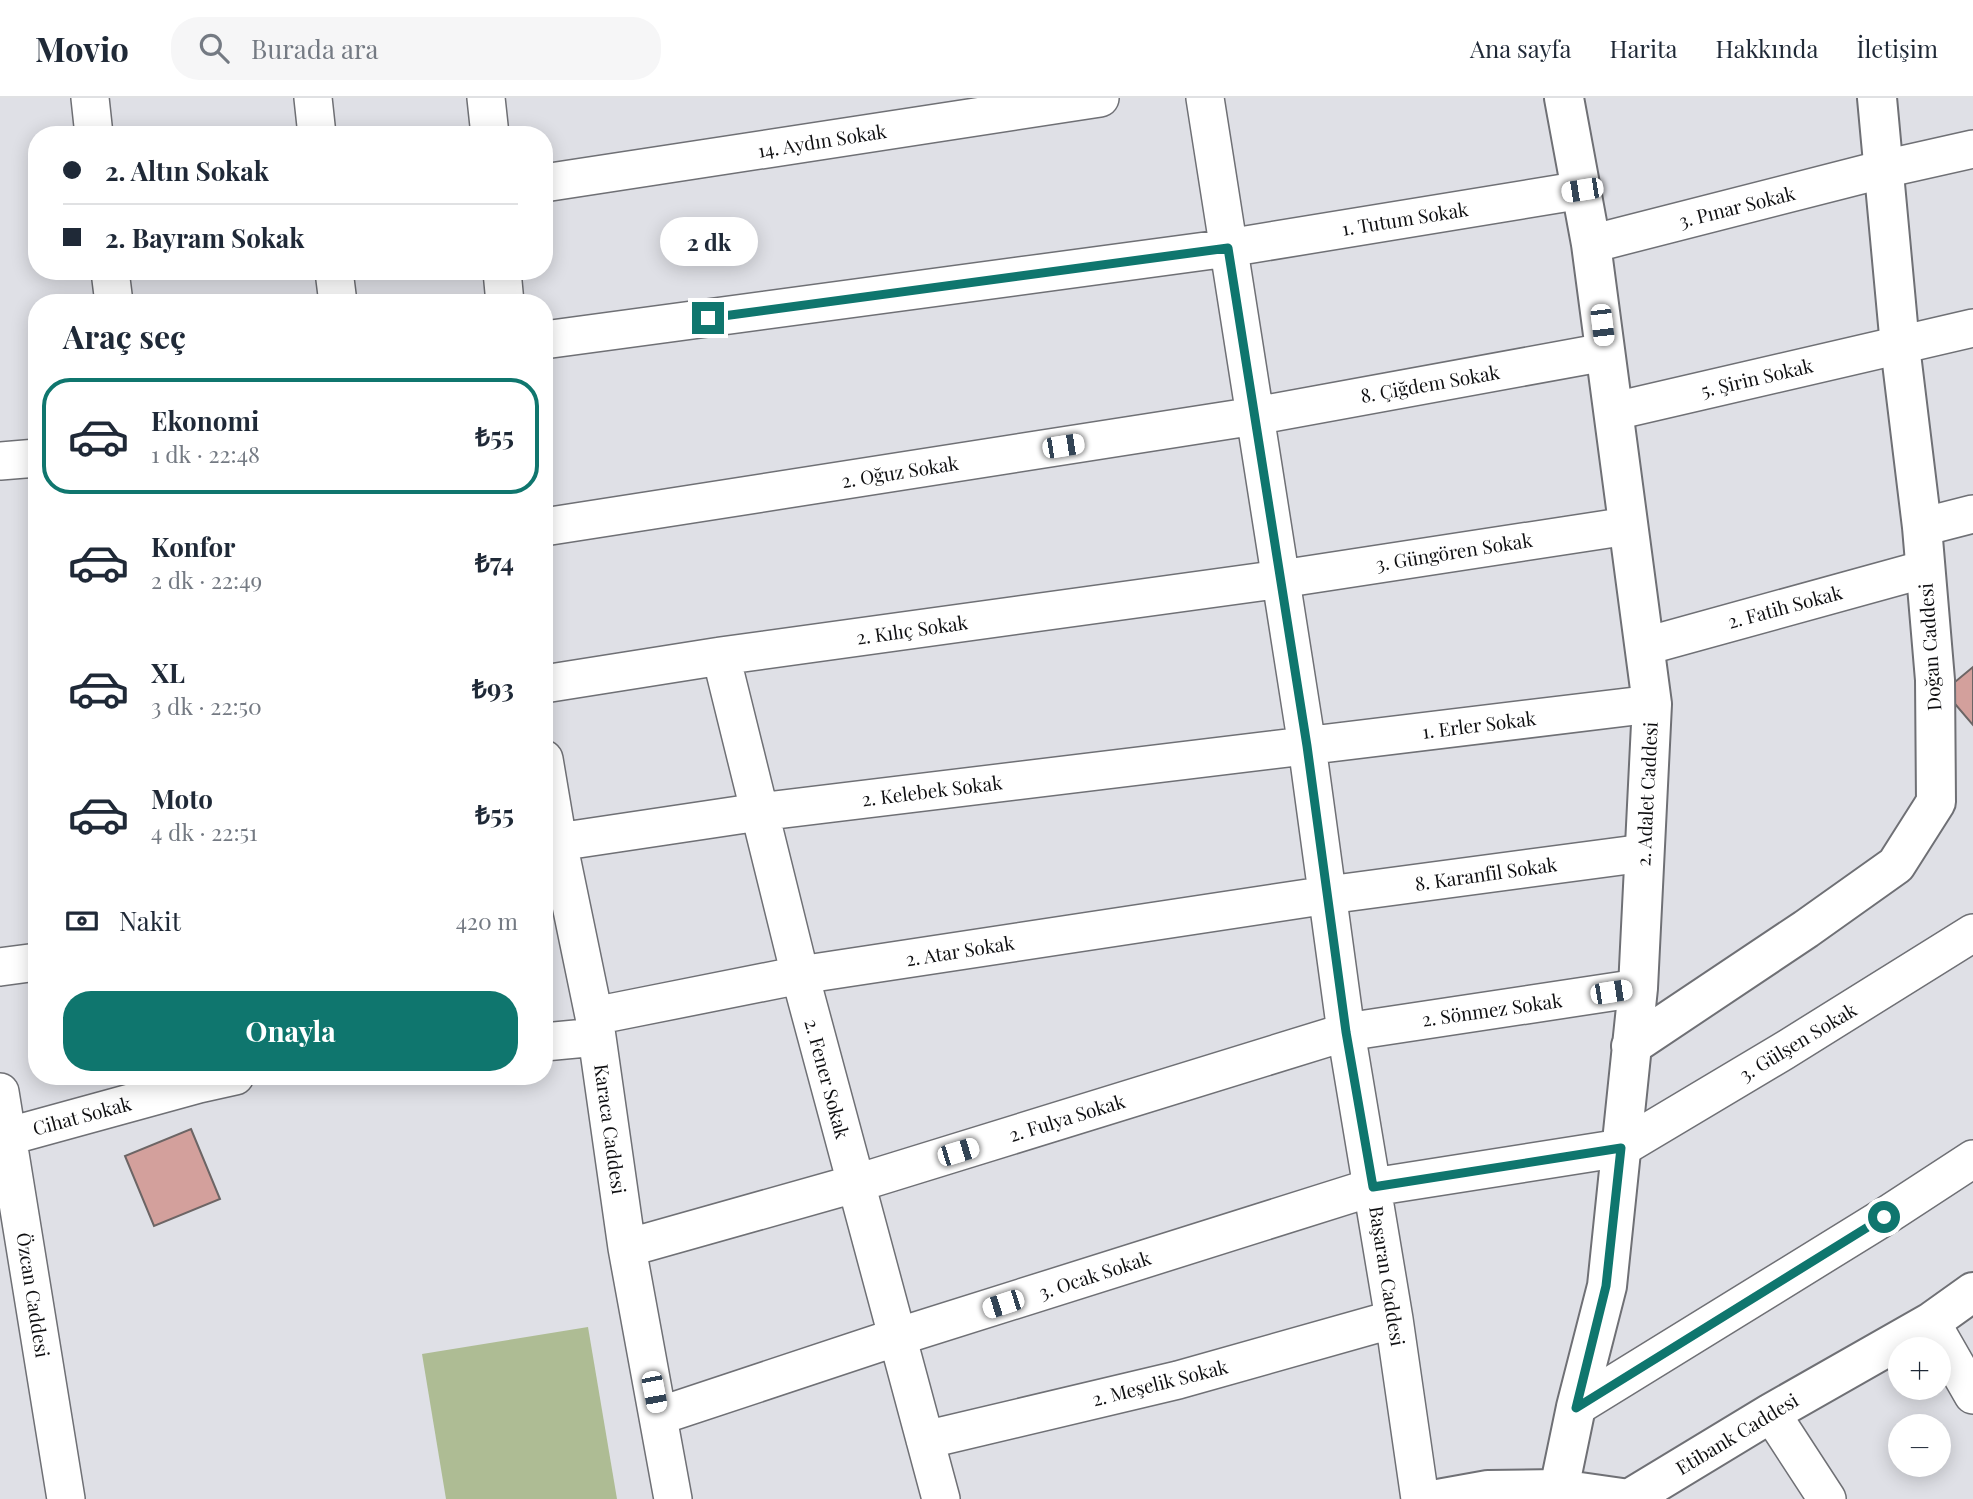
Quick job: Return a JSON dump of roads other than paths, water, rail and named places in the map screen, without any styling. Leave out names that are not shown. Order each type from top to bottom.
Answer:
[{"type":"main road","name":"2. Adalet Caddesi","points":[[1559,1489],[1606,1286],[1638,988],[1652,704],[1591,244],[1564,98]]},
{"type":"main road","name":"Doğan Caddesi","points":[[1631,1046],[1896,865],[1936,802],[1935,680],[1922,527],[1900,346],[1877,98]]},
{"type":"main road","name":"Etibank Caddesi","points":[[1438,1499],[1488,1490],[1559,1489],[1629,1499],[1771,1413],[1931,1322],[1973,1292]]},
{"type":"street","points":[[90,98],[93,126]]},
{"type":"street","points":[[313,98],[316,126]]},
{"type":"street","points":[[486,98],[489,126]]},
{"type":"street","name":"14. Aydın Sokak","points":[[553,182],[1100,98]]},
{"type":"street","name":"Başaran Caddesi","points":[[1205,98],[1307,746],[1346,1032],[1373,1187],[1420,1499]]},
{"type":"street","name":"3. Pınar Sokak","points":[[1591,244],[1973,149]]},
{"type":"street","name":"1. Tutum Sokak","points":[[553,339],[1228,248],[1582,190]]},
{"type":"street","name":"5. Şirin Sokak","points":[[1615,411],[1973,328]]},
{"type":"street","name":"8. Çiğdem Sokak","points":[[1255,416],[1605,352]]},
{"type":"street","name":"2. Oğuz Sokak","points":[[553,526],[1255,416]]},
{"type":"street","points":[[0,461],[28,459]]},
{"type":"street","points":[[1922,527],[1973,514]]},
{"type":"street","name":"3. Güngören Sokak","points":[[1280,579],[1628,526]]},
{"type":"street","name":"2. Fatih Sokak","points":[[1646,646],[1925,569]]},
{"type":"street","name":"2. Kılıç Sokak","points":[[553,683],[721,656],[1280,579]]},
{"type":"street","name":"2. Fener Sokak","points":[[721,656],[854,1184],[941,1499]]},
{"type":"street","name":"1. Erler Sokak","points":[[1307,746],[1652,704]]},
{"type":"street","name":"2. Kelebek Sokak","points":[[558,842],[759,812],[1307,746]]},
{"type":"street","name":"Karaca Caddesi","points":[[553,812],[595,1027],[627,1248],[673,1499]]},
{"type":"street","name":"8. Karanfil Sokak","points":[[1328,895],[1644,853]]},
{"type":"street","name":"2. Atar Sokak","points":[[553,1039],[800,975],[1328,895]]},
{"type":"street","name":"3. Gülşen Sokak","points":[[1621,1148],[1973,933]]},
{"type":"street","points":[[0,967],[28,963]]},
{"type":"street","name":"2. Sönmez Sokak","points":[[1346,1032],[1638,988]]},
{"type":"street","name":"2. Fulya Sokak","points":[[627,1248],[854,1184],[1346,1032]]},
{"type":"street","name":"Cihat Sokak","points":[[6,1137],[181,1085]]},
{"type":"street","name":"Özcan Caddesi","points":[[0,1091],[66,1499]]},
{"type":"street","name":"3. Ocak Sokak","points":[[659,1416],[897,1337],[1373,1187],[1621,1148]]},
{"type":"street","points":[[1576,1408],[1973,1159]]},
{"type":"street","name":"2. Meşelik Sokak","points":[[925,1440],[1178,1380],[1394,1320]]},
{"type":"street","points":[[1931,1322],[1973,1395]]},
{"type":"street","points":[[1771,1413],[1827,1499]]}]
